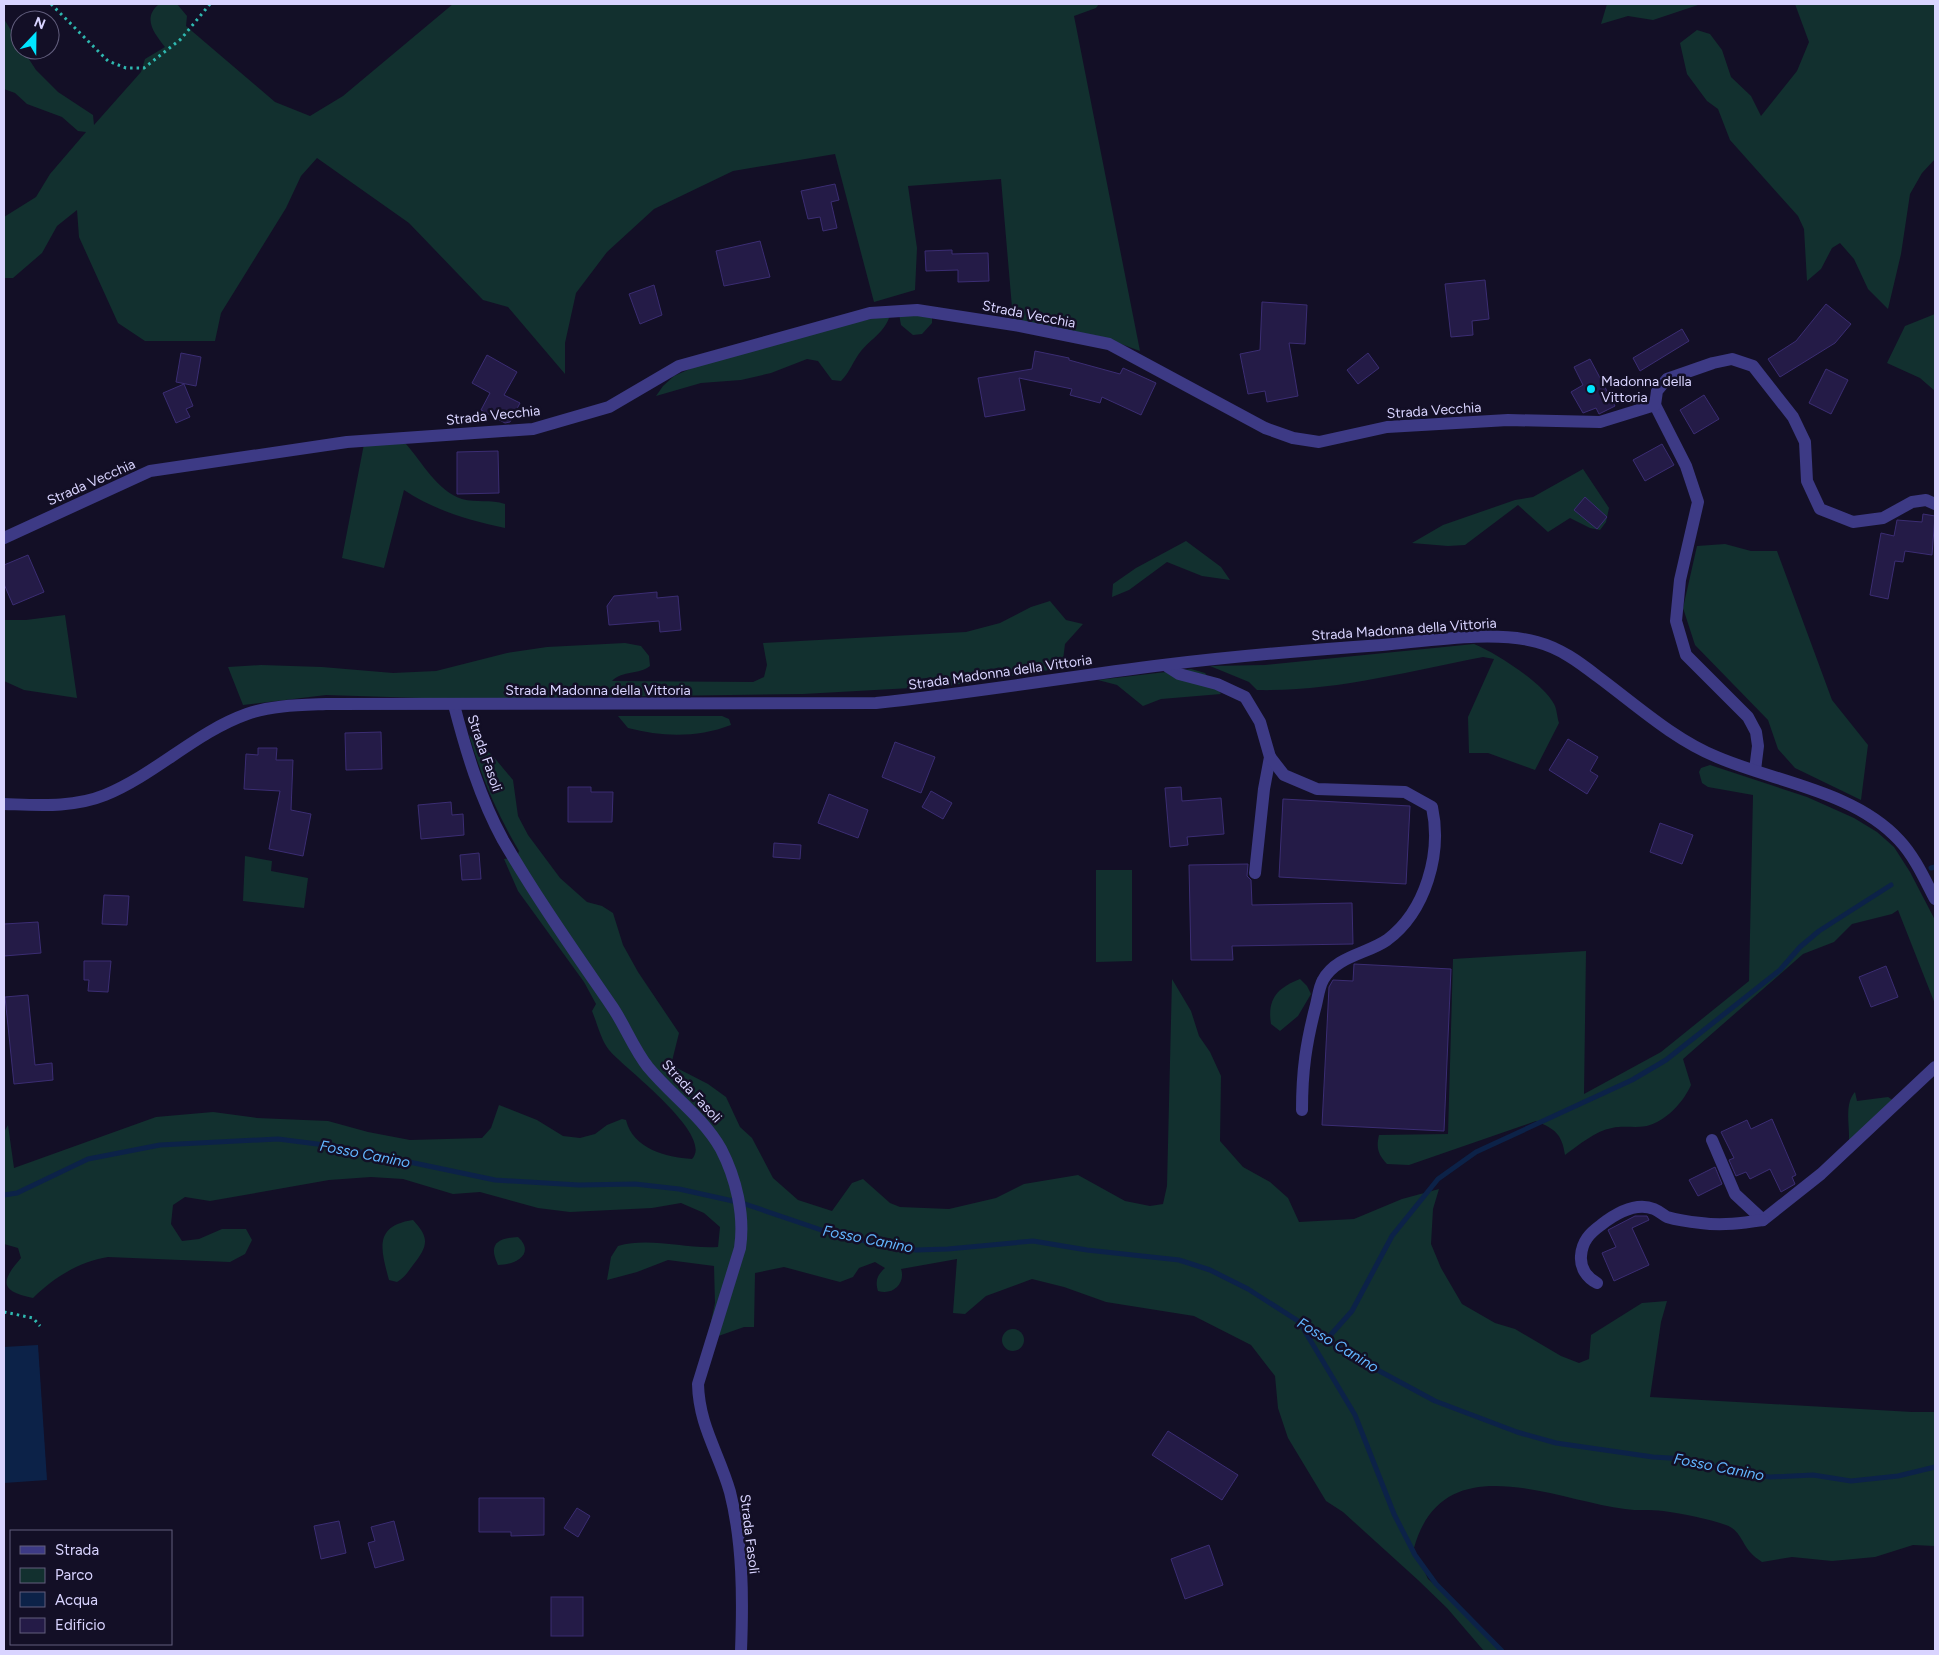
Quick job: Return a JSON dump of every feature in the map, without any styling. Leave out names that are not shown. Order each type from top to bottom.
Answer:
[{"type":"street","name":"Strada Vecchia","points":[[4,538],[150,472],[347,442],[533,429],[609,407],[679,366],[870,313],[917,310],[1020,326],[1109,344],[1265,428],[1293,438],[1319,442],[1387,427],[1508,420],[1600,422],[1655,405]]},
{"type":"street","points":[[1755,770],[1758,746],[1756,732],[1748,717],[1686,655],[1676,621],[1680,580],[1698,502],[1686,466],[1655,405],[1657,391],[1667,379],[1713,362],[1732,359],[1753,366],[1793,417],[1805,442],[1807,481],[1820,509],[1853,522],[1883,518],[1912,502],[1926,500],[1935,504]]},
{"type":"street","name":"Strada Madonna della Vittoria","points":[[4,804],[51,805],[79,802],[105,795],[142,776],[214,729],[248,713],[278,706],[336,704],[876,703],[948,696],[1165,665],[1335,648],[1508,637],[1526,639],[1556,649],[1576,661],[1696,747],[1721,759],[1810,789],[1858,810],[1883,825],[1901,841],[1935,899]]},
{"type":"street","points":[[1165,665],[1179,674],[1217,684],[1245,697],[1260,722],[1270,757],[1284,775],[1317,789],[1405,792],[1432,807],[1435,823],[1435,844],[1431,872],[1410,916],[1386,940],[1334,966],[1323,980],[1302,1070],[1302,1110]]},
{"type":"street","name":"Strada Fasoli","points":[[454,705],[468,757],[503,839],[575,955],[612,1007],[648,1067],[694,1112],[712,1135],[730,1168],[736,1188],[742,1234],[740,1248],[698,1384],[702,1418],[730,1491],[735,1516],[740,1561],[741,1651]]},
{"type":"street","points":[[1255,873],[1264,789],[1270,757]]},
{"type":"street","points":[[1597,1283],[1589,1279],[1585,1274],[1580,1261],[1582,1246],[1590,1233],[1607,1220],[1633,1207],[1654,1209],[1666,1217],[1700,1223],[1728,1224],[1763,1220],[1821,1174],[1935,1067]]},
{"type":"street","points":[[1712,1140],[1735,1194],[1763,1220]]},
{"type":"path","points":[[51,4],[108,61],[126,68],[144,68],[181,39],[210,4]]},
{"type":"path","points":[[4,1312],[33,1318],[40,1326]]},
{"type":"green space","points":[[159,4],[177,4],[187,16],[186,26],[275,102],[310,116],[343,96],[453,4],[1099,4],[1096,8],[1074,16],[1140,351],[1102,337],[1013,319],[1001,179],[908,186],[917,248],[915,290],[874,302],[835,154],[733,171],[654,209],[607,252],[576,293],[565,343],[565,374],[508,307],[483,300],[409,223],[317,158],[301,176],[286,208],[221,313],[215,341],[145,341],[118,323],[79,237],[77,210],[57,226],[42,253],[13,278],[4,278],[4,217],[36,197],[50,174],[86,132],[78,131],[62,117],[27,104],[15,93],[4,89],[4,19],[10,29],[10,60],[30,60],[36,70],[58,92],[93,115],[94,125],[141,72],[145,59],[165,47],[152,26],[151,15]]},
{"type":"green space","points":[[1607,4],[1701,4],[1653,20],[1628,16],[1601,24]]},
{"type":"green space","points":[[1795,4],[1935,4],[1935,159],[1922,173],[1910,194],[1901,254],[1888,309],[1868,289],[1854,259],[1840,243],[1832,248],[1821,269],[1807,281],[1804,229],[1798,216],[1730,140],[1718,109],[1707,101],[1687,74],[1680,43],[1697,30],[1710,34],[1722,50],[1731,77],[1751,96],[1761,116],[1797,71],[1809,42]]},
{"type":"green space","points":[[899,314],[932,314],[932,323],[922,334],[913,335],[901,325]]},
{"type":"green space","points":[[1935,314],[1935,391],[1920,378],[1887,363],[1905,326]]},
{"type":"green space","points":[[890,315],[885,326],[861,351],[841,381],[832,380],[818,361],[807,359],[771,373],[741,380],[701,383],[656,396],[674,376],[710,360],[827,328]]},
{"type":"green space","points":[[364,444],[406,444],[438,483],[453,495],[467,500],[505,504],[505,528],[453,514],[428,504],[404,490],[384,568],[342,558]]},
{"type":"green space","points":[[1583,469],[1609,508],[1606,522],[1600,530],[1590,528],[1570,518],[1548,532],[1518,505],[1465,545],[1448,546],[1412,543],[1443,525],[1515,500],[1533,497]]},
{"type":"green space","points":[[1186,541],[1221,567],[1230,580],[1202,576],[1167,562],[1129,590],[1112,597],[1113,584],[1136,568]]},
{"type":"green space","points":[[1725,544],[1751,551],[1777,551],[1832,700],[1868,745],[1861,800],[1795,768],[1778,749],[1768,720],[1695,645],[1683,608],[1697,546]]},
{"type":"green space","points":[[1050,601],[1066,620],[1083,624],[1065,644],[1062,668],[947,686],[803,694],[452,699],[326,695],[243,705],[228,667],[261,665],[322,667],[393,673],[436,671],[507,653],[547,647],[625,643],[641,646],[649,656],[650,666],[641,671],[621,675],[612,681],[753,682],[764,677],[767,665],[763,643],[966,632],[1000,623],[1031,607]]},
{"type":"green space","points":[[65,615],[77,698],[24,690],[4,681],[4,620],[26,620]]},
{"type":"green space","points":[[1474,644],[1506,661],[1530,678],[1555,706],[1559,723],[1535,770],[1488,753],[1469,753],[1468,717],[1494,659],[1483,657],[1371,680],[1285,690],[1257,690],[1249,682],[1210,666],[1265,665]]},
{"type":"green space","points":[[1191,669],[1205,673],[1221,694],[1161,699],[1143,706],[1117,685],[1098,680]]},
{"type":"green space","points":[[618,716],[722,716],[729,719],[731,725],[692,734],[654,733],[628,728]]},
{"type":"green space","points":[[469,735],[492,755],[513,780],[518,816],[528,835],[560,878],[587,902],[602,906],[613,913],[623,945],[638,972],[679,1033],[671,1065],[708,1084],[726,1097],[740,1127],[752,1138],[773,1178],[798,1200],[832,1211],[852,1183],[863,1179],[890,1203],[900,1207],[949,1209],[996,1198],[1024,1184],[1078,1175],[1125,1201],[1150,1206],[1163,1204],[1167,1186],[1172,979],[1191,1011],[1199,1036],[1210,1052],[1221,1076],[1220,1141],[1243,1167],[1270,1182],[1288,1198],[1299,1222],[1354,1219],[1402,1199],[1439,1189],[1433,1209],[1431,1244],[1441,1268],[1462,1304],[1495,1323],[1515,1329],[1561,1356],[1579,1363],[1589,1359],[1591,1335],[1642,1303],[1667,1301],[1661,1322],[1650,1397],[1935,1412],[1935,1546],[1913,1545],[1875,1557],[1832,1561],[1792,1557],[1762,1562],[1751,1553],[1735,1530],[1726,1525],[1711,1521],[1663,1511],[1634,1510],[1596,1504],[1534,1490],[1503,1486],[1475,1488],[1449,1497],[1428,1516],[1414,1548],[1428,1579],[1458,1605],[1499,1651],[1484,1651],[1447,1608],[1418,1580],[1343,1512],[1326,1501],[1288,1438],[1278,1408],[1275,1376],[1251,1345],[1194,1316],[1106,1302],[1064,1287],[1032,1279],[986,1296],[965,1314],[953,1313],[957,1259],[901,1269],[902,1279],[900,1283],[889,1292],[878,1291],[878,1276],[885,1268],[875,1262],[859,1268],[853,1277],[840,1282],[784,1267],[755,1273],[754,1327],[744,1327],[707,1340],[715,1303],[714,1266],[668,1260],[637,1272],[607,1280],[611,1257],[618,1246],[655,1243],[718,1247],[720,1227],[704,1213],[681,1203],[652,1208],[570,1212],[538,1208],[480,1192],[453,1194],[403,1179],[371,1177],[329,1180],[210,1201],[185,1197],[173,1205],[171,1224],[182,1241],[199,1239],[222,1229],[246,1229],[252,1240],[245,1254],[230,1262],[108,1257],[87,1262],[67,1271],[33,1298],[9,1289],[7,1279],[9,1273],[21,1258],[18,1248],[4,1244],[4,1132],[8,1125],[14,1168],[156,1117],[213,1112],[257,1118],[328,1121],[368,1132],[410,1140],[482,1138],[491,1128],[499,1105],[537,1120],[563,1136],[580,1138],[595,1134],[607,1125],[622,1119],[626,1120],[630,1130],[643,1145],[672,1156],[692,1159],[696,1148],[691,1134],[665,1102],[606,1046],[592,1011],[596,1004],[584,982],[518,891],[504,859],[517,857],[519,851],[490,794]]},
{"type":"green space","points":[[1710,765],[1807,797],[1854,818],[1877,832],[1894,847],[1910,872],[1935,920],[1935,1004],[1898,910],[1892,914],[1852,924],[1834,942],[1803,954],[1683,1059],[1691,1085],[1675,1109],[1657,1122],[1646,1126],[1617,1127],[1599,1132],[1565,1155],[1560,1137],[1553,1130],[1536,1121],[1409,1165],[1387,1164],[1378,1151],[1379,1135],[1448,1134],[1453,959],[1586,951],[1584,1094],[1661,1052],[1749,981],[1753,795],[1708,787],[1702,783],[1699,772],[1701,768]]},
{"type":"green space","points":[[245,856],[272,861],[271,871],[308,878],[304,908],[243,901]]},
{"type":"green space","points":[[1096,870],[1132,870],[1132,961],[1096,962]]},
{"type":"green space","points":[[1300,979],[1307,986],[1311,994],[1298,1016],[1280,1031],[1271,1024],[1272,1001],[1285,986]]},
{"type":"green space","points":[[1855,1092],[1857,1101],[1888,1097],[1894,1101],[1849,1141],[1849,1109]]},
{"type":"green space","points":[[413,1220],[424,1237],[425,1242],[422,1252],[404,1277],[397,1282],[389,1280],[384,1259],[383,1241],[391,1228],[400,1223]]},
{"type":"green space","points":[[518,1237],[523,1243],[524,1253],[517,1261],[498,1265],[494,1252],[496,1244],[505,1239]]},
{"type":"green space","points":[[1009,1329],[1017,1329],[1024,1336],[1024,1344],[1017,1351],[1009,1351],[1002,1344],[1002,1336]]},
{"type":"water","points":[[38,1345],[47,1480],[4,1483],[4,1347]]},
{"type":"building","points":[[835,184],[839,200],[831,202],[837,228],[823,231],[820,217],[808,219],[801,191]]},
{"type":"building","points":[[760,241],[770,277],[724,286],[716,251]]},
{"type":"building","points":[[952,250],[952,254],[988,253],[989,281],[958,282],[958,270],[926,271],[925,251]]},
{"type":"building","points":[[1485,280],[1489,319],[1472,321],[1473,335],[1451,337],[1445,284]]},
{"type":"building","points":[[654,285],[662,315],[640,324],[629,294]]},
{"type":"building","points":[[1262,302],[1307,305],[1305,344],[1289,343],[1298,396],[1267,402],[1265,391],[1248,394],[1240,354],[1260,350]]},
{"type":"building","points":[[1826,304],[1851,324],[1835,343],[1780,377],[1768,359],[1796,341]]},
{"type":"building","points":[[1682,329],[1689,341],[1640,371],[1633,358]]},
{"type":"building","points":[[1035,351],[1069,358],[1069,360],[1120,374],[1123,368],[1156,383],[1141,415],[1102,397],[1100,403],[1070,395],[1072,389],[1019,378],[1025,410],[985,417],[978,378],[1032,369]]},
{"type":"building","points":[[181,353],[201,357],[196,386],[176,382]]},
{"type":"building","points":[[1368,353],[1379,368],[1358,384],[1347,370]]},
{"type":"building","points":[[487,355],[517,372],[504,395],[520,403],[510,422],[505,423],[481,410],[490,393],[472,383]]},
{"type":"building","name":"Madonna della Vittoria","points":[[1590,359],[1615,406],[1599,414],[1596,408],[1583,413],[1571,392],[1583,385],[1574,367]]},
{"type":"building","points":[[1826,369],[1848,380],[1831,414],[1809,403]]},
{"type":"building","points":[[184,384],[193,406],[186,409],[190,417],[176,423],[163,393]]},
{"type":"building","points":[[1704,395],[1719,419],[1694,434],[1680,410]]},
{"type":"building","points":[[1662,444],[1674,465],[1645,481],[1633,460]]},
{"type":"building","points":[[498,451],[499,493],[457,494],[457,452]]},
{"type":"building","points":[[1585,497],[1607,517],[1597,529],[1574,510]]},
{"type":"building","points":[[1923,514],[1935,516],[1932,555],[1905,551],[1903,562],[1895,561],[1888,599],[1870,595],[1881,533],[1894,536],[1897,520],[1922,522]]},
{"type":"building","points":[[28,555],[44,592],[13,605],[4,584],[4,565]]},
{"type":"building","points":[[657,592],[657,598],[678,596],[681,630],[660,632],[659,621],[609,625],[607,606],[614,596]]},
{"type":"building","points":[[381,732],[382,769],[346,770],[345,733]]},
{"type":"building","points":[[1568,739],[1598,757],[1590,771],[1598,776],[1587,794],[1549,770]]},
{"type":"building","points":[[895,742],[935,757],[921,793],[882,777]]},
{"type":"building","points":[[258,748],[277,748],[276,760],[293,760],[291,810],[311,814],[303,856],[269,849],[280,791],[244,789],[246,754],[258,755]]},
{"type":"building","points":[[568,787],[591,787],[591,792],[613,792],[612,822],[568,822]]},
{"type":"building","points":[[1181,787],[1182,801],[1221,798],[1224,834],[1187,837],[1188,845],[1170,847],[1165,788]]},
{"type":"building","points":[[931,791],[952,803],[943,819],[922,807]]},
{"type":"building","points":[[829,794],[868,810],[858,838],[818,823]]},
{"type":"building","points":[[1283,799],[1410,806],[1406,884],[1279,877]]},
{"type":"building","points":[[451,802],[452,815],[463,814],[464,835],[421,839],[418,805]]},
{"type":"building","points":[[1660,823],[1693,835],[1682,864],[1650,852]]},
{"type":"building","points":[[774,843],[801,845],[800,859],[773,857]]},
{"type":"building","points":[[479,853],[481,879],[462,880],[460,855]]},
{"type":"building","points":[[1248,864],[1247,876],[1251,880],[1252,905],[1352,903],[1353,944],[1232,946],[1233,960],[1191,960],[1189,865]]},
{"type":"building","points":[[104,895],[129,896],[127,925],[102,924]]},
{"type":"building","points":[[38,922],[41,953],[4,956],[4,924]]},
{"type":"building","points":[[84,961],[111,961],[108,992],[88,991],[89,980],[84,980]]},
{"type":"building","points":[[1354,964],[1451,969],[1444,1131],[1322,1125],[1329,987],[1333,980],[1353,981]]},
{"type":"building","points":[[1886,966],[1898,997],[1871,1007],[1859,977]]},
{"type":"building","points":[[28,995],[35,1065],[52,1063],[53,1080],[14,1084],[5,997]]},
{"type":"building","points":[[1772,1119],[1796,1175],[1792,1177],[1795,1184],[1781,1192],[1770,1169],[1750,1179],[1746,1172],[1736,1176],[1729,1160],[1734,1158],[1721,1132],[1747,1120],[1751,1129]]},
{"type":"building","points":[[1715,1167],[1722,1184],[1698,1196],[1689,1180]]},
{"type":"building","points":[[1635,1216],[1647,1216],[1649,1220],[1632,1228],[1649,1265],[1614,1281],[1602,1253],[1616,1247],[1608,1230]]},
{"type":"building","points":[[1168,1431],[1238,1475],[1222,1500],[1152,1455]]},
{"type":"building","points":[[479,1498],[544,1498],[544,1535],[511,1536],[511,1532],[479,1532]]},
{"type":"building","points":[[577,1508],[590,1516],[578,1537],[564,1528]]},
{"type":"building","points":[[339,1521],[346,1553],[321,1559],[314,1526]]},
{"type":"building","points":[[394,1521],[404,1560],[375,1568],[368,1543],[375,1541],[371,1527]]},
{"type":"building","points":[[1209,1545],[1223,1585],[1185,1599],[1171,1559]]},
{"type":"building","points":[[551,1597],[583,1597],[583,1636],[551,1636]]},
{"type":"waterway","points":[[1931,868],[1935,867]]},
{"type":"waterway","points":[[1327,1339],[1352,1311],[1392,1236],[1438,1179],[1476,1152],[1632,1080],[1666,1060],[1780,970],[1800,947],[1819,931],[1891,885]]},
{"type":"waterway","name":"Fosso Canino","points":[[4,1195],[17,1193],[88,1159],[160,1145],[278,1139],[333,1146],[495,1180],[579,1185],[635,1184],[679,1189],[733,1201]]},
{"type":"waterway","name":"Fosso Canino","points":[[745,1204],[839,1236],[916,1250],[1033,1241],[1087,1250],[1179,1260],[1210,1270],[1248,1289],[1359,1360],[1435,1401],[1517,1432],[1556,1443],[1653,1457],[1686,1459],[1728,1471],[1770,1477],[1813,1475],[1851,1481],[1898,1476],[1935,1467]]},
{"type":"waterway","points":[[1300,1323],[1355,1415],[1394,1514],[1415,1555],[1436,1584],[1502,1651]]},
{"type":"place","name":"Madonna della Vittoria","points":[[1591,389]]}]
